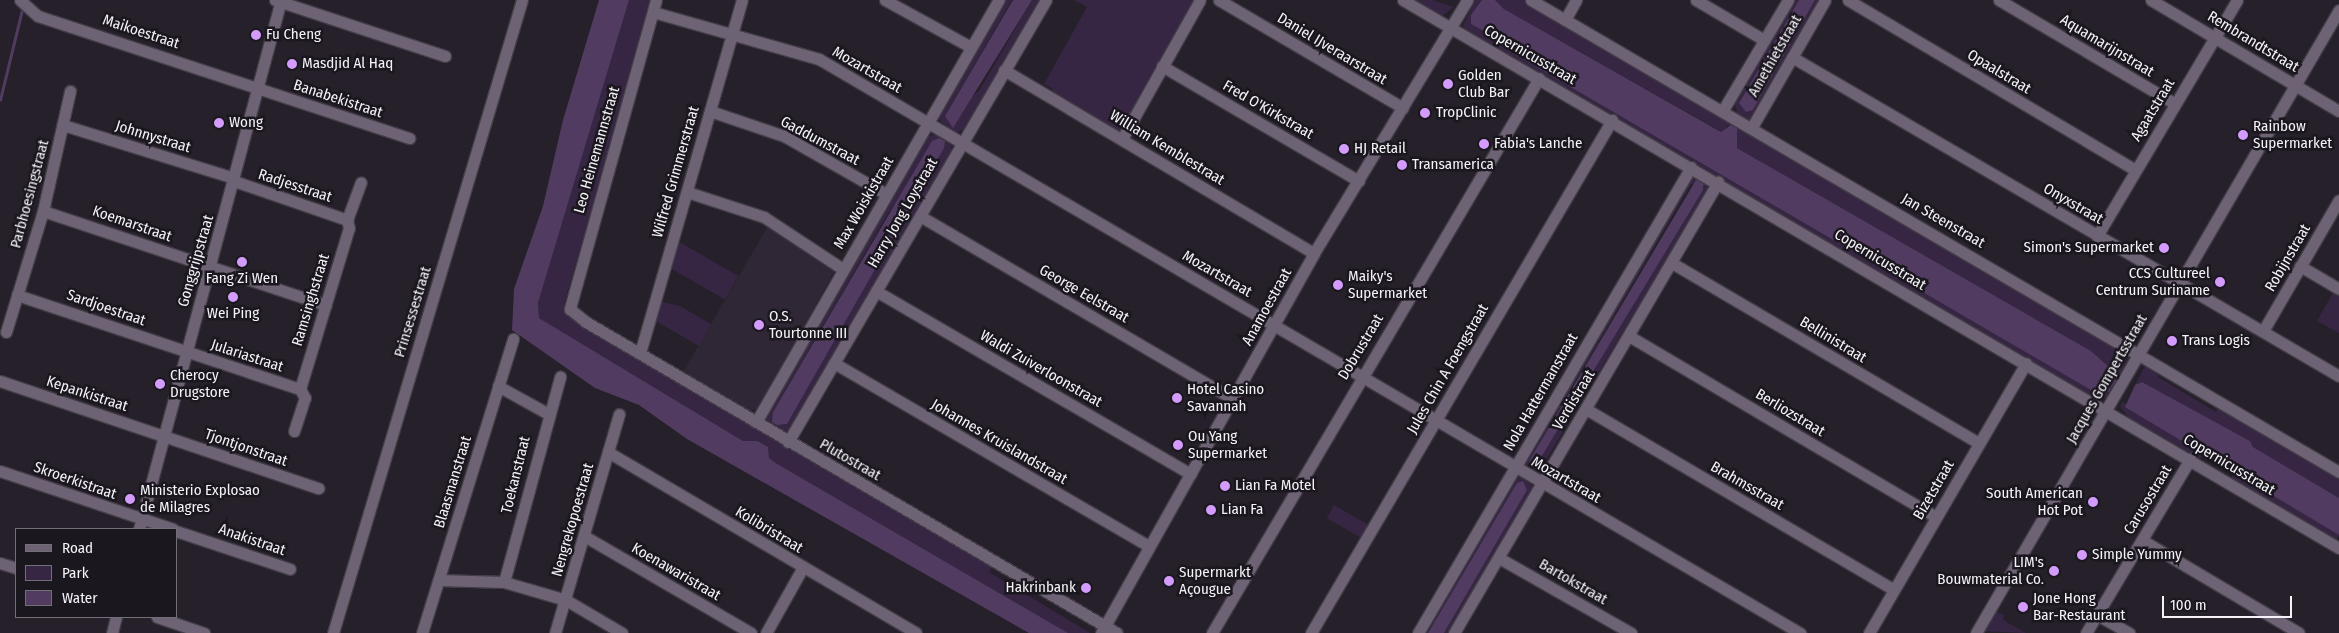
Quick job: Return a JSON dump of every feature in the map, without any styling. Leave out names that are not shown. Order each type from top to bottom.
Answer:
[{"type":"street","name":"Prinsessestraat","points":[[333,633],[522,0]]},
{"type":"street","name":"Leo Heinemannstraat","points":[[570,308],[656,0]]},
{"type":"street","name":"Wilfred Grimmerstraat","points":[[640,353],[742,0]]},
{"type":"street","points":[[885,0],[971,47]]},
{"type":"street","name":"Max Woiskistraat","points":[[756,422],[999,0]]},
{"type":"street","name":"Harry Jong Loystraat","points":[[788,442],[961,142],[1046,0]]},
{"type":"street","points":[[1122,138],[1200,0]]},
{"type":"street","name":"Daniel IJveraarstraat","points":[[1220,0],[1403,108]]},
{"type":"street","name":"Copernicusstraat","points":[[1403,0],[1612,120],[2026,363],[2109,407],[2190,459],[2339,548]]},
{"type":"street","name":"Anamoestraat","points":[[1103,629],[1314,253],[1452,28],[1467,0]]},
{"type":"street","name":"Jan Steenstraat","points":[[1531,0],[1752,127],[2138,357],[2339,472]]},
{"type":"street","points":[[1565,20],[1576,0]]},
{"type":"street","points":[[1696,0],[1764,40]]},
{"type":"street","points":[[1723,110],[1788,0]]},
{"type":"street","name":"Amethietstraat","points":[[1752,127],[1825,0]]},
{"type":"street","name":"Opaalstraat","points":[[1848,0],[2134,170]]},
{"type":"street","name":"Aquamarijnstraat","points":[[1999,0],[2174,103]]},
{"type":"street","name":"Rembrandtstraat","points":[[2151,0],[2339,111]]},
{"type":"street","name":"Agaatstraat","points":[[2097,236],[2134,170],[2237,0]]},
{"type":"street","name":"Maikoestraat","points":[[22,1],[38,16],[257,88]]},
{"type":"street","points":[[279,1],[446,56]]},
{"type":"street","name":"Gonggrijpstraat","points":[[140,524],[185,352],[234,180],[279,1]]},
{"type":"street","name":"Jacques Gompertsstraat","points":[[1976,633],[2138,357],[2178,282],[2339,10]]},
{"type":"street","name":"Mozartstraat","points":[[653,12],[819,59],[1436,420],[1514,468],[1800,633]]},
{"type":"street","name":"Onyxstraat","points":[[1792,57],[2339,376]]},
{"type":"street","name":"Fred O'Kirkstraat","points":[[1162,66],[1359,181]]},
{"type":"street","name":"William Kemblestraat","points":[[1004,70],[1314,253]]},
{"type":"street","name":"Dobrustraat","points":[[1212,633],[1361,376],[1539,78]]},
{"type":"street","name":"Banabekistraat","points":[[257,88],[410,138]]},
{"type":"street","name":"Parbhoesingstraat","points":[[6,332],[43,211],[64,125],[70,91]]},
{"type":"street","name":"Gaddumstraat","points":[[710,111],[784,136],[886,194]]},
{"type":"street","name":"Jules Chin A Foengstraat","points":[[1311,633],[1612,120]]},
{"type":"street","name":"Johnnystraat","points":[[64,125],[234,180]]},
{"type":"street","name":"Nola Hattermanstraat","points":[[1418,633],[1691,167]]},
{"type":"street","name":"Radjesstraat","points":[[234,180],[347,220]]},
{"type":"street","name":"Ramsinghstraat","points":[[294,431],[305,398],[300,389],[349,228],[347,220],[361,182]]},
{"type":"street","name":"Verdistraat","points":[[1456,633],[1541,483],[1718,182]]},
{"type":"street","points":[[687,192],[764,217],[843,269]]},
{"type":"street","name":"Robijnstraat","points":[[2264,331],[2339,201]]},
{"type":"street","name":"Koemarstraat","points":[[43,211],[210,268],[326,304]]},
{"type":"street","name":"George Eelstraat","points":[[920,216],[1232,398]]},
{"type":"street","name":"Bellinistraat","points":[[1672,263],[1979,443]]},
{"type":"street","points":[[2300,266],[2339,289]]},
{"type":"street","name":"Waldi Zuiverloonstraat","points":[[876,291],[1191,474]]},
{"type":"street","name":"Sardjoestraat","points":[[17,295],[185,352]]},
{"type":"street","name":"Plutostraat","points":[[570,308],[586,322],[1103,629],[1117,633]]},
{"type":"street","name":"Berliozstraat","points":[[1629,336],[1936,517]]},
{"type":"street","name":"Blaasmanstraat","points":[[425,632],[438,580],[513,339]]},
{"type":"street","name":"Julariastraat","points":[[185,352],[300,389]]},
{"type":"street","name":"Johannes Kruislandstraat","points":[[834,363],[1149,546]]},
{"type":"street","name":"Bizetstraat","points":[[1868,633],[2026,363]]},
{"type":"street","name":"Toekanstraat","points":[[504,582],[547,413],[560,377]]},
{"type":"street","name":"Kepankistraat","points":[[0,381],[164,436]]},
{"type":"street","points":[[498,386],[547,413]]},
{"type":"street","name":"Brahmsstraat","points":[[1586,409],[1893,589]]},
{"type":"street","name":"Nengrekopoestraat","points":[[555,633],[586,536],[619,414]]},
{"type":"street","name":"Tjontjonstraat","points":[[164,436],[318,488]]},
{"type":"street","name":"Kolibristraat","points":[[608,452],[916,633]]},
{"type":"street","name":"Carusostraat","points":[[2086,633],[2190,459]]},
{"type":"street","name":"Skroerkistraat","points":[[0,471],[140,524]]},
{"type":"street","points":[[140,524],[166,528]]},
{"type":"street","name":"Anakistraat","points":[[178,531],[290,569]]},
{"type":"street","name":"Koenawaristraat","points":[[586,536],[751,633]]},
{"type":"street","points":[[2142,540],[2299,633]]},
{"type":"street","name":"Bartokstraat","points":[[1499,558],[1631,633]]},
{"type":"street","points":[[0,563],[15,568]]},
{"type":"street","points":[[766,633],[803,568]]},
{"type":"street","points":[[438,580],[504,582],[566,600],[622,633]]},
{"type":"street","points":[[2097,615],[2129,633]]},
{"type":"street","points":[[112,633],[116,618]]},
{"type":"street","points":[[160,618],[204,633]]},
{"type":"shaded area","name":"O.S. Tourtonne III","points":[[768,226],[834,272],[758,408],[748,412],[683,372]]},
{"type":"green space","points":[[629,0],[652,0],[564,304],[567,315],[993,565],[989,572],[1090,633],[1068,633],[774,462],[769,458],[768,447],[759,441],[743,441],[539,318],[538,303]]},
{"type":"green space","points":[[1003,0],[1012,0],[945,116],[979,91],[1032,0],[1041,0],[965,129],[955,133],[937,118]]},
{"type":"green space","points":[[1074,0],[1196,0],[1120,132],[1051,93],[1053,89],[1044,84],[1087,7]]},
{"type":"green space","points":[[1415,0],[1433,0],[1454,7],[1442,16]]},
{"type":"green space","points":[[1475,0],[1482,0],[1471,24],[1507,44],[1507,50],[2096,393],[2109,392],[2106,398],[2095,398],[1470,34],[1463,26]]},
{"type":"green space","points":[[1495,0],[1525,0],[2125,352],[2127,360],[2119,376],[2091,351],[1737,148],[1737,127],[1728,125],[1722,132],[1504,9]]},
{"type":"green space","points":[[1792,0],[1799,0],[1739,103],[1753,110],[1815,0],[1820,0],[1749,120],[1737,113],[1734,101]]},
{"type":"green space","points":[[938,133],[950,141],[952,150],[789,431],[782,432],[765,423],[763,417],[925,138]],"holes":[[[945,145],[792,415],[784,425],[773,412],[889,212]]]},
{"type":"green space","points":[[1696,176],[1709,188],[1537,475],[1523,465],[1524,458],[1689,179]],"holes":[[[1691,184],[1705,186],[1534,469],[1529,461]]]},
{"type":"green space","points":[[676,240],[738,276],[725,299],[662,263]]},
{"type":"green space","points":[[2334,291],[2339,294],[2339,333],[2317,321]]},
{"type":"green space","points":[[659,301],[680,306],[711,324],[699,346],[654,320]]},
{"type":"green space","points":[[2146,364],[2161,370],[2158,377],[2216,412],[2220,405],[2339,475],[2339,498],[2253,447],[2250,441],[2142,382],[2135,385]]},
{"type":"green space","points":[[2123,402],[2203,454],[2200,459],[2128,417],[2120,406]]},
{"type":"green space","points":[[2235,472],[2339,534],[2336,541],[2231,478]]},
{"type":"green space","points":[[1520,477],[1533,486],[1450,633],[1444,633],[1527,490],[1520,481],[1428,633],[1423,633],[1512,480]]},
{"type":"green space","points":[[1334,505],[1369,525],[1361,538],[1326,518]]},
{"type":"green space","points":[[1994,611],[2004,615],[2003,620],[2026,633],[1982,631]]},
{"type":"water","points":[[599,0],[629,0],[538,303],[539,318],[743,441],[758,441],[768,447],[769,458],[774,462],[1068,633],[1029,633],[687,439],[639,405],[595,388],[512,330],[514,289],[543,206],[563,120]]},
{"type":"water","points":[[1013,0],[1032,0],[953,128],[945,116]]},
{"type":"water","points":[[1482,0],[1495,0],[1504,9],[1721,132],[1732,124],[1737,127],[1737,148],[2091,351],[2119,376],[2109,392],[2096,393],[1507,50],[1507,44],[1471,24],[1471,15]]},
{"type":"water","points":[[1799,0],[1815,0],[1753,110],[1746,112],[1739,103]]},
{"type":"water","points":[[939,138],[945,141],[944,148],[787,424],[777,425],[772,422],[773,412],[932,141]]},
{"type":"water","points":[[1696,180],[1704,181],[1703,190],[1534,469],[1529,461]]},
{"type":"water","points":[[2142,382],[2250,441],[2253,447],[2339,498],[2339,535],[2125,407],[2135,385]]},
{"type":"water","points":[[1523,481],[1527,490],[1444,633],[1428,633],[1517,483]]},
{"type":"waterway","points":[[0,100],[23,6]]},
{"type":"place","name":"Fu Cheng","points":[[256,35]]},
{"type":"place","name":"Masdjid Al Haq","points":[[292,64]]},
{"type":"place","name":"Golden Club Bar","points":[[1448,84]]},
{"type":"place","name":"TropClinic","points":[[1425,113]]},
{"type":"place","name":"Wong","points":[[219,123]]},
{"type":"place","name":"Rainbow Supermarket","points":[[2243,135]]},
{"type":"place","name":"Fabia's Lanche","points":[[1484,144]]},
{"type":"place","name":"HJ Retail","points":[[1344,149]]},
{"type":"place","name":"Transamerica","points":[[1402,165]]},
{"type":"place","name":"Simon's Supermarket","points":[[2164,248]]},
{"type":"place","name":"Fang Zi Wen","points":[[242,262]]},
{"type":"place","name":"CCS Cultureel Centrum Suriname","points":[[2220,282]]},
{"type":"place","name":"Maiky's Supermarket","points":[[1338,285]]},
{"type":"place","name":"Wei Ping","points":[[233,297]]},
{"type":"place","name":"O.S. Tourtonne III","points":[[759,325]]},
{"type":"place","name":"Trans Logis","points":[[2172,341]]},
{"type":"place","name":"Cherocy Drugstore","points":[[160,384]]},
{"type":"place","name":"Hotel Casino Savannah","points":[[1177,398]]},
{"type":"place","name":"Ou Yang Supermarket","points":[[1178,445]]},
{"type":"place","name":"Lian Fa Motel","points":[[1225,486]]},
{"type":"place","name":"Ministerio Explosao de Milagres","points":[[130,499]]},
{"type":"place","name":"South American Hot Pot","points":[[2093,502]]},
{"type":"place","name":"Lian Fa","points":[[1211,510]]},
{"type":"place","name":"Simple Yummy","points":[[2082,555]]},
{"type":"place","name":"LIM's Bouwmaterial Co.","points":[[2054,571]]},
{"type":"place","name":"Supermarkt Açougue","points":[[1169,581]]},
{"type":"place","name":"Hakrinbank","points":[[1086,588]]},
{"type":"place","name":"Jone Hong Bar-Restaurant","points":[[2023,607]]}]
